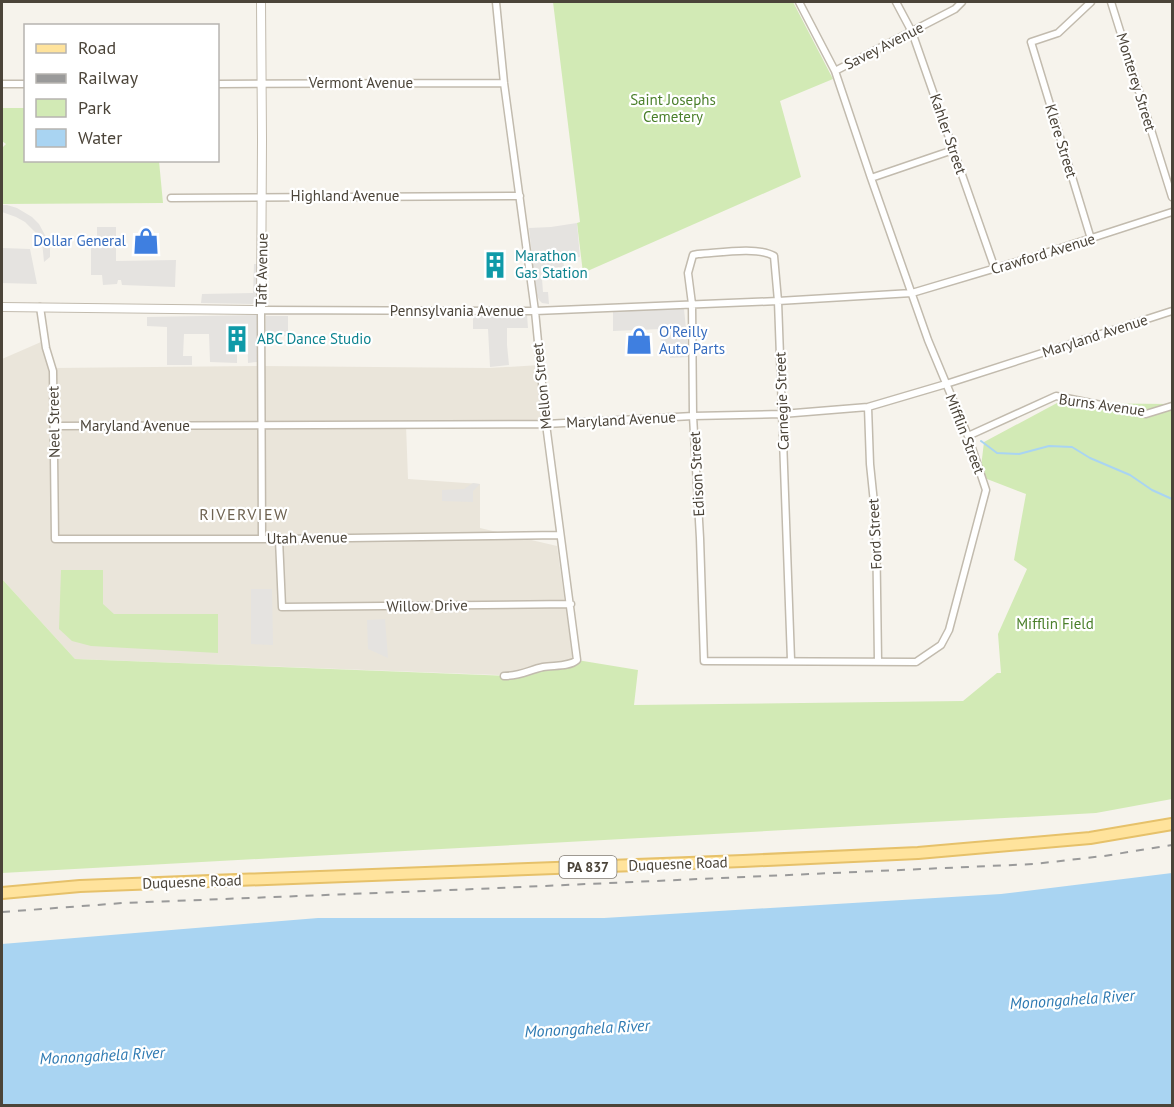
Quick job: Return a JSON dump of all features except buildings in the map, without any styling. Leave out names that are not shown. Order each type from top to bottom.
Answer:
[{"type":"main road","name":"Duquesne Road","points":[[2,893],[80,886],[918,853],[1090,838],[1173,824]]},
{"type":"street","name":"Taft Avenue","points":[[261,2],[262,539]]},
{"type":"street","name":"Mellon Street","points":[[496,2],[504,83],[577,660],[573,663],[541,667],[526,673],[504,676]]},
{"type":"street","name":"Mifflin Street","points":[[704,661],[916,662],[941,645],[949,630],[986,490],[968,436],[912,293],[835,71],[799,2]]},
{"type":"street","name":"Kahler Street","points":[[896,2],[912,32],[995,269]]},
{"type":"street","name":"Savey Avenue","points":[[835,71],[955,9],[962,2]]},
{"type":"street","name":"Klere Street","points":[[1091,2],[1058,33],[1031,42],[1091,239]]},
{"type":"street","name":"Monterey Street","points":[[1112,2],[1173,197]]},
{"type":"street","name":"Vermont Avenue","points":[[219,84],[504,83]]},
{"type":"street","points":[[2,84],[24,84]]},
{"type":"street","points":[[871,178],[953,150]]},
{"type":"street","name":"Highland Avenue","points":[[171,198],[520,196]]},
{"type":"street","name":"Crawford Avenue","points":[[912,293],[1173,212]]},
{"type":"street","name":"Carnegie Street","points":[[690,287],[688,273],[693,255],[754,251],[768,252],[774,256],[778,301],[791,660]]},
{"type":"street","name":"Edison Street","points":[[690,287],[693,416],[704,661]]},
{"type":"street","name":"Pennsylvania Avenue","points":[[2,307],[534,311],[912,293]]},
{"type":"street","name":"Neel Street","points":[[40,307],[46,348],[52,368],[55,539]]},
{"type":"street","name":"Maryland Avenue","points":[[54,426],[546,424],[782,414],[868,407],[1173,310]]},
{"type":"street","name":"Burns Avenue","points":[[968,436],[1056,396],[1146,414],[1173,406]]},
{"type":"street","name":"Ford Street","points":[[868,407],[870,464],[876,522],[878,661]]},
{"type":"street","name":"Utah Avenue","points":[[55,539],[560,535]]},
{"type":"street","name":"Willow Drive","points":[[279,539],[282,607],[571,604]]},
{"type":"shaded area","points":[[2,205],[17,208],[39,224],[50,247],[50,257],[44,262],[42,241],[25,222],[2,212]]},
{"type":"shaded area","points":[[577,223],[580,257],[563,258],[564,267],[541,266],[543,292],[548,292],[549,304],[542,303],[536,293],[529,228]]},
{"type":"shaded area","points":[[97,227],[116,227],[116,261],[176,260],[175,287],[122,285],[121,280],[118,280],[117,284],[103,285],[102,275],[91,275],[91,237],[97,238]]},
{"type":"shaded area","points":[[2,248],[30,249],[37,284],[2,283]]},
{"type":"shaded area","points":[[254,264],[257,264],[256,302],[252,304],[201,303],[202,294],[253,293]]},
{"type":"shaded area","points":[[684,309],[689,357],[670,358],[670,351],[662,351],[661,329],[613,331],[613,310]]},
{"type":"shaded area","points":[[473,314],[527,315],[528,328],[507,328],[509,365],[490,367],[488,329],[473,329]]},
{"type":"shaded area","points":[[257,315],[257,362],[248,363],[247,329],[228,329],[227,349],[237,349],[237,363],[210,362],[209,334],[184,334],[183,356],[192,356],[192,365],[167,365],[167,327],[147,326],[147,317]]},
{"type":"shaded area","points":[[266,316],[288,316],[288,336],[271,336],[271,345],[266,346]]},
{"type":"shaded area","points":[[41,342],[53,368],[262,366],[489,368],[540,365],[546,424],[406,425],[408,479],[480,484],[480,528],[557,546],[573,661],[498,675],[75,659],[2,579],[2,359]]},
{"type":"shaded area","points":[[473,483],[480,484],[473,491],[473,502],[442,501],[442,490],[464,489]]},
{"type":"shaded area","points":[[251,589],[272,589],[273,645],[251,644]]},
{"type":"shaded area","points":[[385,619],[388,658],[368,649],[367,620]]},
{"type":"green space","name":"Saint Josephs Cemetery","points":[[553,2],[793,2],[833,79],[780,101],[801,177],[583,273],[577,223],[580,222]]},
{"type":"green space","points":[[2,108],[24,108],[24,162],[159,162],[163,203],[2,204],[2,148],[6,144],[2,141]]},
{"type":"green space","name":"Mifflin Field","points":[[1057,403],[1172,404],[1172,799],[1096,813],[2,873],[2,579],[75,659],[512,676],[577,660],[638,670],[634,705],[963,701],[997,673],[1001,673],[998,634],[1027,569],[1014,560],[1026,494],[987,479],[981,467],[984,442]]},
{"type":"green space","points":[[61,570],[103,570],[103,604],[114,614],[218,614],[218,653],[91,646],[72,641],[59,629]]},
{"type":"water","name":"Monongahela River","points":[[1172,873],[1172,1105],[2,1105],[2,944],[318,918],[604,918],[1001,894]]},
{"type":"waterway","points":[[981,441],[997,453],[1019,454],[1049,446],[1072,447],[1090,458],[1130,475],[1152,490],[1172,499]]},
{"type":"railway","points":[[2,912],[123,903],[1034,864],[1172,845]]},
{"type":"place","name":"Dollar General","points":[[146,241]]},
{"type":"place","name":"Marathon Gas Station","points":[[495,265]]},
{"type":"place","name":"ABC Dance Studio","points":[[237,339]]},
{"type":"place","name":"O'Reilly Auto Parts","points":[[639,341]]},
{"type":"district","name":"RIVERVIEW","points":[[244,514]]}]
